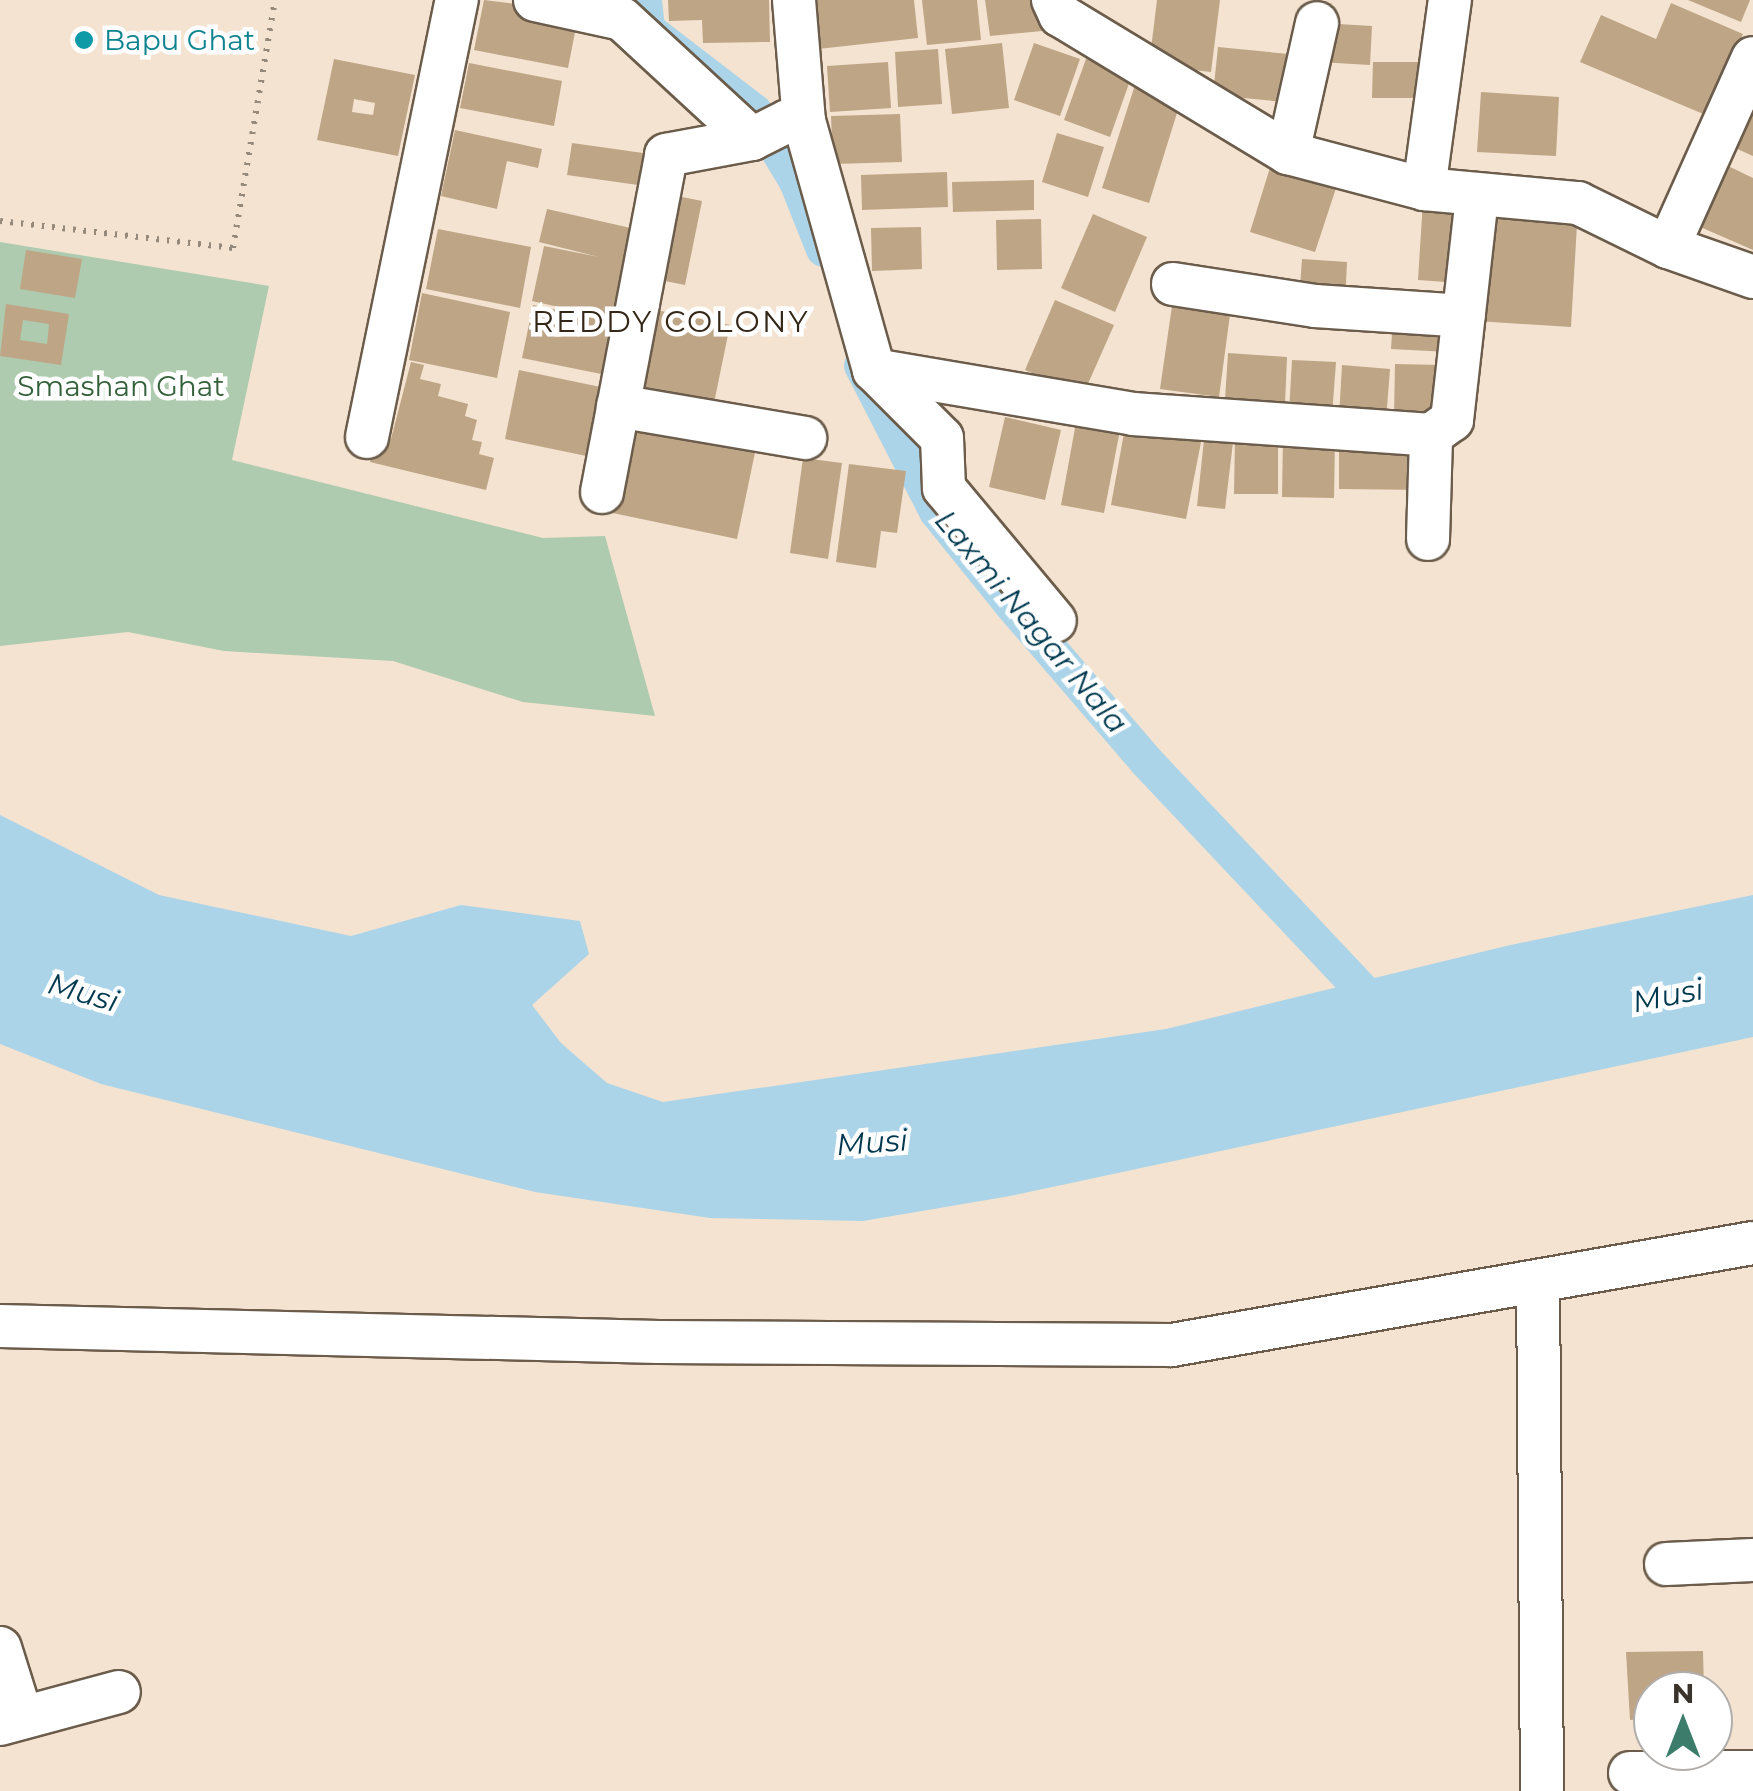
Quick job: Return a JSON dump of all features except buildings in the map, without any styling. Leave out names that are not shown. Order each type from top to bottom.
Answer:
[{"type":"street","points":[[367,437],[457,0]]},
{"type":"street","points":[[535,0],[622,19],[752,140]]},
{"type":"street","points":[[794,0],[804,121],[874,370],[942,438],[944,488],[1055,620]]},
{"type":"street","points":[[1053,0],[1060,15],[1288,153],[1424,189],[1476,197],[1578,203],[1668,247],[1753,276]]},
{"type":"street","points":[[1424,189],[1450,0]]},
{"type":"street","points":[[1288,153],[1317,23]]},
{"type":"street","points":[[1668,247],[1753,58]]},
{"type":"street","points":[[602,492],[666,155],[752,140],[788,121],[804,121]]},
{"type":"street","points":[[874,370],[1133,414],[1432,435],[1452,420],[1476,197]]},
{"type":"street","points":[[1173,284],[1315,306],[1464,316]]},
{"type":"street","points":[[618,406],[805,438]]},
{"type":"street","points":[[1428,538],[1432,435]]},
{"type":"street","points":[[0,1326],[659,1342],[1172,1345],[1753,1243]]},
{"type":"street","points":[[1538,1280],[1542,1791]]},
{"type":"street","points":[[1666,1564],[1753,1560]]},
{"type":"street","points":[[0,1648],[11,1721],[120,1692]]},
{"type":"street","points":[[1630,1773],[1753,1772]]},
{"type":"path","points":[[0,221],[233,248],[275,0]]},
{"type":"green space","name":"Smashan Ghat","points":[[0,242],[269,286],[232,460],[543,538],[605,536],[655,716],[523,702],[393,661],[224,651],[128,632],[0,646]]},
{"type":"water","name":"Musi","points":[[0,815],[159,895],[351,936],[461,905],[580,921],[589,954],[532,1005],[561,1043],[607,1083],[663,1102],[1166,1029],[1506,946],[1753,895],[1753,1037],[1010,1196],[863,1221],[710,1218],[535,1192],[101,1084],[0,1044]]},
{"type":"waterway","name":"Laxmi Nagar Nala","points":[[644,0],[647,29],[754,111],[796,181],[823,249]]},
{"type":"waterway","name":"Laxmi Nagar Nala","points":[[861,365],[936,511],[1011,604],[1146,761],[1387,1017]]},
{"type":"place","name":"Bapu Ghat","points":[[84,40]]},
{"type":"district","name":"REDDY COLONY","points":[[671,322]]}]
